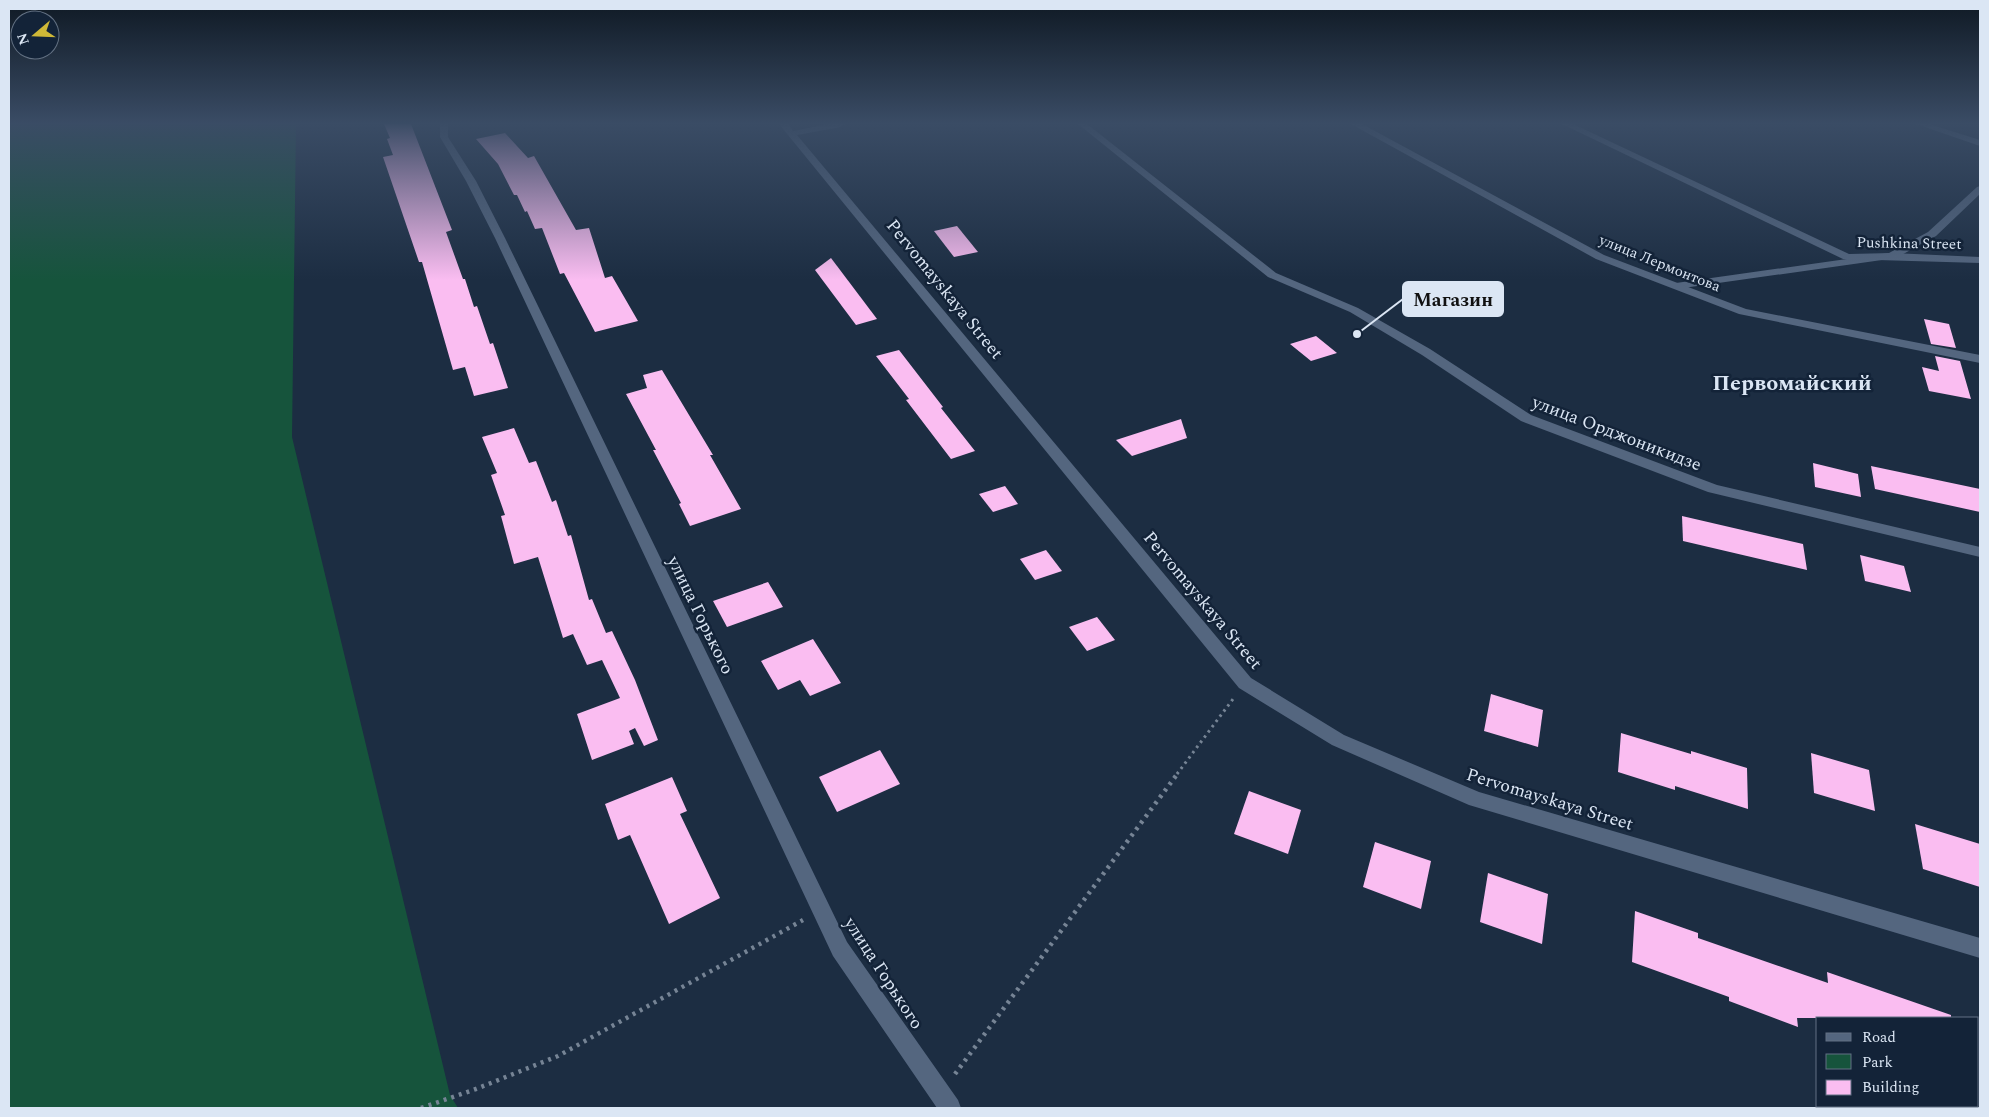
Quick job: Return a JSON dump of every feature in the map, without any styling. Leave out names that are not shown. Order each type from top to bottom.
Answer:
[{"type":"street","name":"улица Горького","points":[[468,176],[500,238],[840,949],[950,1108]]},
{"type":"street","name":"Pervomayskaya Street","points":[[826,176],[1245,683],[1338,740],[1476,799],[1980,948]]},
{"type":"street","name":"улица Орджоникидзе","points":[[1148,176],[1272,275],[1354,310],[1426,352],[1526,418],[1713,489],[1980,552]]},
{"type":"street","name":"улица Лермонтова","points":[[1451,176],[1600,257],[1743,312],[1980,359]]},
{"type":"street","name":"Pushkina Street","points":[[1676,176],[1847,257],[1892,256],[1980,260]]},
{"type":"street","points":[[1676,286],[1892,256],[1932,234],[1980,189]]},
{"type":"path","points":[[941,1093],[1245,683]]},
{"type":"path","points":[[421,1108],[476,1089],[558,1056],[821,910]]},
{"type":"green space","points":[[9,176],[295,176],[292,437],[450,1095],[458,1108],[9,1108]]},
{"type":"building","points":[[390,176],[431,176],[452,230],[446,232],[463,279],[465,279],[474,307],[477,306],[490,344],[493,343],[508,388],[474,396],[465,367],[453,370],[422,262],[419,262]]},
{"type":"building","points":[[504,176],[545,176],[576,230],[589,228],[605,278],[612,276],[638,321],[595,332],[564,273],[560,274],[542,228],[535,229],[527,211],[525,212],[517,195],[514,195]]},
{"type":"building","points":[[957,226],[978,252],[954,257],[934,231]]},
{"type":"building","points":[[831,258],[877,319],[856,325],[815,270]]},
{"type":"building","points":[[1924,319],[1949,324],[1956,348],[1931,344]]},
{"type":"building","points":[[1316,336],[1337,353],[1311,361],[1290,344]]},
{"type":"building","points":[[899,350],[975,451],[951,459],[906,400],[909,399],[876,356]]},
{"type":"building","points":[[1935,356],[1960,361],[1971,399],[1929,391],[1922,367],[1939,371]]},
{"type":"building","points":[[662,370],[713,455],[710,455],[741,509],[690,526],[679,504],[681,503],[653,450],[656,450],[626,394],[647,388],[643,375]]},
{"type":"building","points":[[1181,419],[1187,438],[1132,456],[1116,440]]},
{"type":"building","points":[[514,428],[529,463],[536,461],[552,502],[556,500],[568,536],[571,535],[589,600],[592,599],[606,633],[612,631],[635,680],[658,740],[644,746],[635,728],[629,731],[634,744],[592,760],[577,714],[620,698],[602,660],[587,665],[573,634],[563,638],[538,557],[514,564],[501,516],[505,515],[491,475],[497,473],[482,437]]},
{"type":"building","points":[[1813,463],[1858,474],[1861,497],[1815,487]]},
{"type":"building","points":[[1871,466],[1980,489],[1980,512],[1875,489]]},
{"type":"building","points":[[1005,486],[1018,504],[993,512],[979,494]]},
{"type":"building","points":[[1682,516],[1803,544],[1807,570],[1683,541]]},
{"type":"building","points":[[1046,550],[1062,571],[1035,580],[1020,559]]},
{"type":"building","points":[[1860,555],[1904,566],[1911,592],[1865,581]]},
{"type":"building","points":[[768,582],[783,607],[727,627],[713,601]]},
{"type":"building","points":[[1097,617],[1115,640],[1087,651],[1069,627]]},
{"type":"building","points":[[813,639],[841,683],[810,696],[800,680],[778,690],[761,661]]},
{"type":"building","points":[[1491,694],[1543,710],[1538,747],[1484,731]]},
{"type":"building","points":[[1621,733],[1747,768],[1748,809],[1675,786],[1675,790],[1618,772]]},
{"type":"building","points":[[880,750],[900,784],[837,812],[819,777]]},
{"type":"building","points":[[1811,753],[1869,770],[1875,811],[1814,793]]},
{"type":"building","points":[[672,777],[687,811],[680,814],[720,898],[669,924],[630,835],[618,840],[605,804]]},
{"type":"building","points":[[1249,791],[1301,810],[1288,854],[1234,834]]},
{"type":"building","points":[[1915,824],[1980,844],[1980,887],[1923,869]]},
{"type":"building","points":[[1375,842],[1431,861],[1421,909],[1363,887]]},
{"type":"building","points":[[1488,873],[1548,894],[1542,944],[1480,922]]},
{"type":"building","points":[[1635,911],[1698,933],[1698,938],[1828,983],[1827,972],[1951,1015],[1951,1017],[1797,1018],[1798,1027],[1729,1001],[1729,997],[1632,962]]},
{"type":"place","name":"Магазин","points":[[1357,334]]},
{"type":"district","name":"Первомайский","points":[[1792,382]]}]
